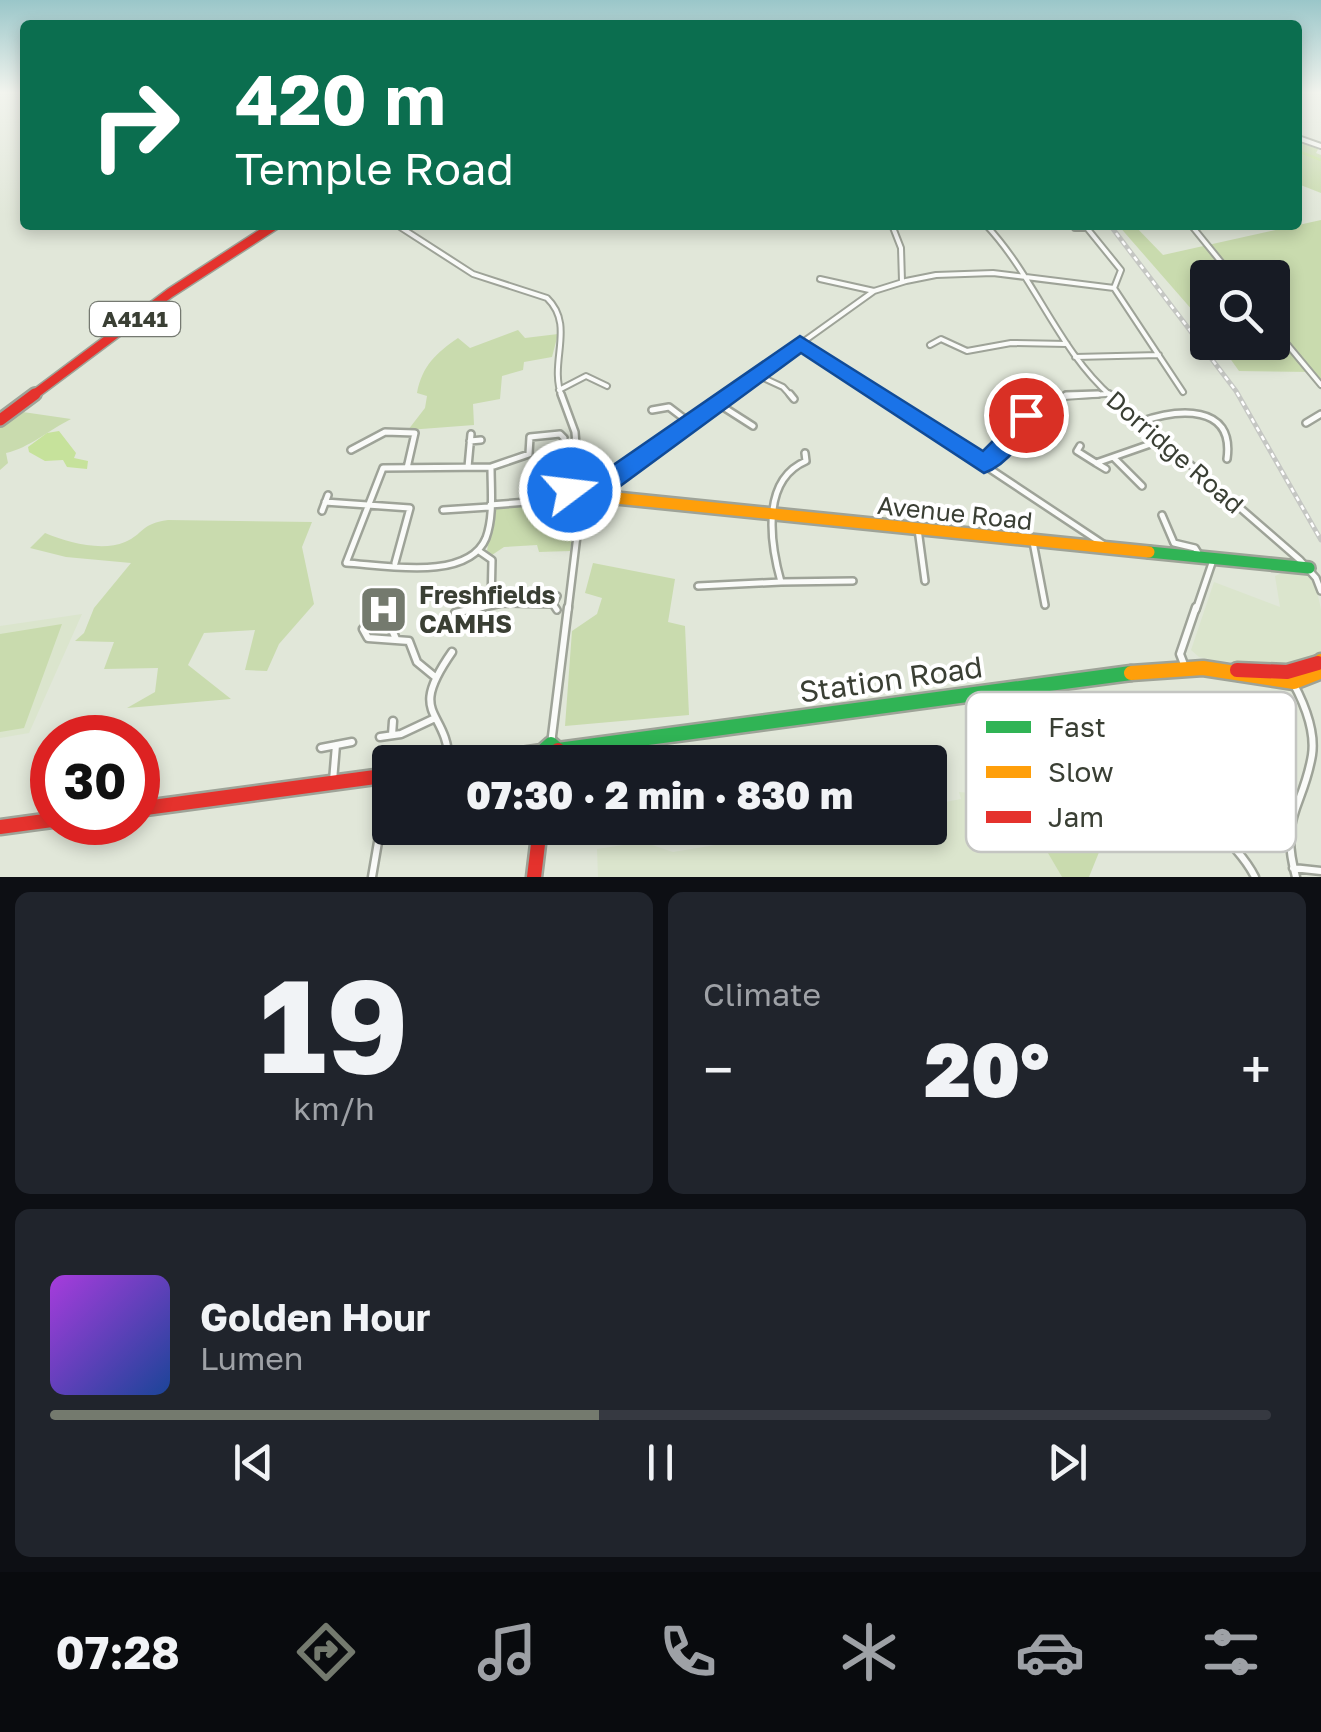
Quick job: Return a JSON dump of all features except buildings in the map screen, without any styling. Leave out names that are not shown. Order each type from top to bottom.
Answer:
[{"type":"main road","name":"A4141","points":[[0,420],[160,300],[267,230]]},
{"type":"main road","name":"Avenue Road","points":[[599,488],[616,498],[1309,568]]},
{"type":"main road","name":"Station Road","points":[[1002,692],[1184,667],[1287,672],[1320,662]]},
{"type":"main road","name":"Station Road","points":[[1231,671],[1294,682],[1317,673],[1320,662]]},
{"type":"main road","name":"Station Road","points":[[616,745],[966,697]]},
{"type":"main road","points":[[160,805],[372,777]]},
{"type":"main road","points":[[0,827],[30,823]]},
{"type":"main road","points":[[534,877],[538,845]]},
{"type":"street","points":[[405,230],[473,274],[552,301],[564,326],[555,367],[559,390],[574,427],[580,462],[579,485],[573,497],[579,519],[551,745]]},
{"type":"street","points":[[894,230],[901,248],[902,281]]},
{"type":"street","name":"Dorridge Road","points":[[990,230],[1029,276],[1074,356],[1106,394],[1309,568]]},
{"type":"street","points":[[1089,230],[1121,270],[1114,288]]},
{"type":"street","points":[[1195,230],[1220,260]]},
{"type":"street","points":[[579,485],[586,490],[599,488],[874,291],[902,281],[965,270],[1114,288],[1183,392]]},
{"type":"street","points":[[825,279],[874,291]]},
{"type":"street","points":[[930,345],[948,335]]},
{"type":"street","points":[[941,340],[968,352],[1011,343],[1067,344]]},
{"type":"street","points":[[800,343],[1112,550]]},
{"type":"street","points":[[1290,348],[1321,385]]},
{"type":"street","points":[[1074,356],[1159,355]]},
{"type":"street","points":[[757,374],[783,387],[794,399]]},
{"type":"street","points":[[559,390],[586,376],[607,386]]},
{"type":"street","points":[[1054,394],[1060,400],[1106,394]]},
{"type":"street","points":[[717,404],[753,426]]},
{"type":"street","points":[[652,410],[669,406],[690,423]]},
{"type":"street","points":[[1306,423],[1321,414]]},
{"type":"street","points":[[984,464],[1019,430],[1026,415]]},
{"type":"street","points":[[1140,422],[1159,415],[1212,417],[1226,428],[1230,445],[1227,459]]},
{"type":"street","points":[[351,450],[385,432],[415,433],[407,468]]},
{"type":"street","points":[[491,465],[488,533],[480,551],[469,560],[412,568],[346,562],[383,468],[491,465],[526,458],[530,432],[562,434]]},
{"type":"street","points":[[468,467],[471,438],[481,440]]},
{"type":"street","points":[[1096,463],[1162,440]]},
{"type":"street","points":[[1076,451],[1106,469]]},
{"type":"street","points":[[781,582],[772,539],[783,476],[808,459]]},
{"type":"street","points":[[1115,459],[1142,486]]},
{"type":"street","points":[[444,510],[585,496],[586,490]]},
{"type":"street","points":[[322,511],[327,499],[410,508],[394,564]]},
{"type":"street","points":[[1162,515],[1174,544],[1197,549],[1206,559],[1180,654],[1184,667]]},
{"type":"street","points":[[918,529],[919,570],[925,581]]},
{"type":"street","points":[[1033,542],[1045,605]]},
{"type":"street","points":[[480,551],[492,560],[494,568],[491,605]]},
{"type":"street","points":[[1309,568],[1321,590]]},
{"type":"street","points":[[698,586],[853,582]]},
{"type":"street","points":[[1034,595],[1044,596]]},
{"type":"street","points":[[456,613],[467,614],[491,605],[556,603]]},
{"type":"street","points":[[396,638],[389,623],[369,623],[364,629],[368,638],[410,641],[417,662],[434,676]]},
{"type":"street","points":[[449,745],[430,708],[434,676],[452,652]]},
{"type":"street","points":[[1287,672],[1294,682],[1313,750],[1296,795]]},
{"type":"street","points":[[380,736],[433,719]]},
{"type":"street","points":[[392,735],[393,721]]},
{"type":"street","points":[[320,748],[352,742]]},
{"type":"street","points":[[333,781],[336,746]]},
{"type":"street","points":[[372,877],[378,845]]},
{"type":"street","points":[[1241,852],[1256,877]]},
{"type":"street","points":[[1295,873],[1321,871]]},
{"type":"shaded area","points":[[1302,137],[1321,144],[1316,153],[1321,155],[1321,193],[1302,186]]},
{"type":"shaded area","points":[[1321,220],[1321,380],[1314,372],[1239,371],[1231,360],[1290,360],[1290,260],[1190,260],[1190,308],[1122,230],[1139,230],[1163,255],[1276,230],[1302,230],[1302,224]]},
{"type":"shaded area","points":[[518,330],[525,338],[558,334],[552,357],[524,362],[523,370],[502,376],[500,399],[473,404],[474,425],[408,430],[425,408],[427,396],[417,393],[422,375],[437,355],[458,338],[470,348]]},
{"type":"shaded area","points":[[16,411],[71,419],[6,453],[8,463],[0,470],[0,423]]},
{"type":"shaded area","points":[[59,431],[76,453],[74,458],[88,461],[87,469],[67,467],[63,460],[45,461],[29,452],[28,447],[47,433]]},
{"type":"shaded area","points":[[572,502],[575,524],[570,551],[539,552],[537,545],[504,547],[492,555],[487,551],[494,508]]},
{"type":"shaded area","points":[[168,520],[312,522],[302,547],[314,604],[279,644],[267,671],[245,670],[255,630],[204,633],[188,665],[231,699],[127,708],[155,692],[158,668],[104,669],[114,642],[75,641],[84,633],[94,608],[131,563],[66,557],[30,548],[45,533],[84,545],[116,545],[152,524]]},
{"type":"shaded area","points":[[593,563],[675,579],[668,622],[685,626],[689,715],[565,726],[572,631],[597,614],[602,598],[585,593]]},
{"type":"shaded area","points":[[1288,570],[1314,579],[1321,609],[1321,656],[1289,666],[1219,661],[1199,657],[1191,650],[1214,582],[1280,607],[1275,576]]},
{"type":"shaded area","points":[[82,614],[37,715],[30,715],[29,733],[0,738],[0,626]]},
{"type":"shaded area","points":[[62,624],[24,728],[0,732],[0,634]]},
{"type":"shaded area","points":[[959,792],[966,793],[966,852],[1047,852],[1062,877],[598,877],[597,849],[623,845],[652,845],[673,852],[715,845],[947,845],[947,802],[961,799]]},
{"type":"shaded area","points":[[1047,852],[1099,852],[1089,877],[1062,877]]},
{"type":"waterway","points":[[1302,153],[1321,160]]},
{"type":"railway","points":[[1114,230],[1236,391],[1321,540]]},
{"type":"traffic: fast","points":[[1149,552],[1309,568]]},
{"type":"traffic: fast","points":[[990,692],[1131,673]]},
{"type":"traffic: fast","points":[[595,745],[966,695]]},
{"type":"traffic: slow","points":[[599,488],[616,498],[1149,552]]},
{"type":"traffic: slow","points":[[1131,673],[1203,668],[1294,682],[1317,673],[1321,661]]},
{"type":"traffic: jam","points":[[0,420],[170,293],[267,230]]},
{"type":"traffic: jam","points":[[1237,670],[1287,672],[1318,663]]},
{"type":"traffic: jam","points":[[160,806],[372,777]]},
{"type":"traffic: jam","points":[[0,827],[30,823]]},
{"type":"traffic: jam","points":[[534,877],[538,845]]},
{"type":"place","name":"Freshfields CAMHS","points":[[384,609]]},
{"type":"route","points":[[570,490],[579,485],[586,490],[599,488],[800,343],[984,464],[1019,430],[1026,415]]}]
